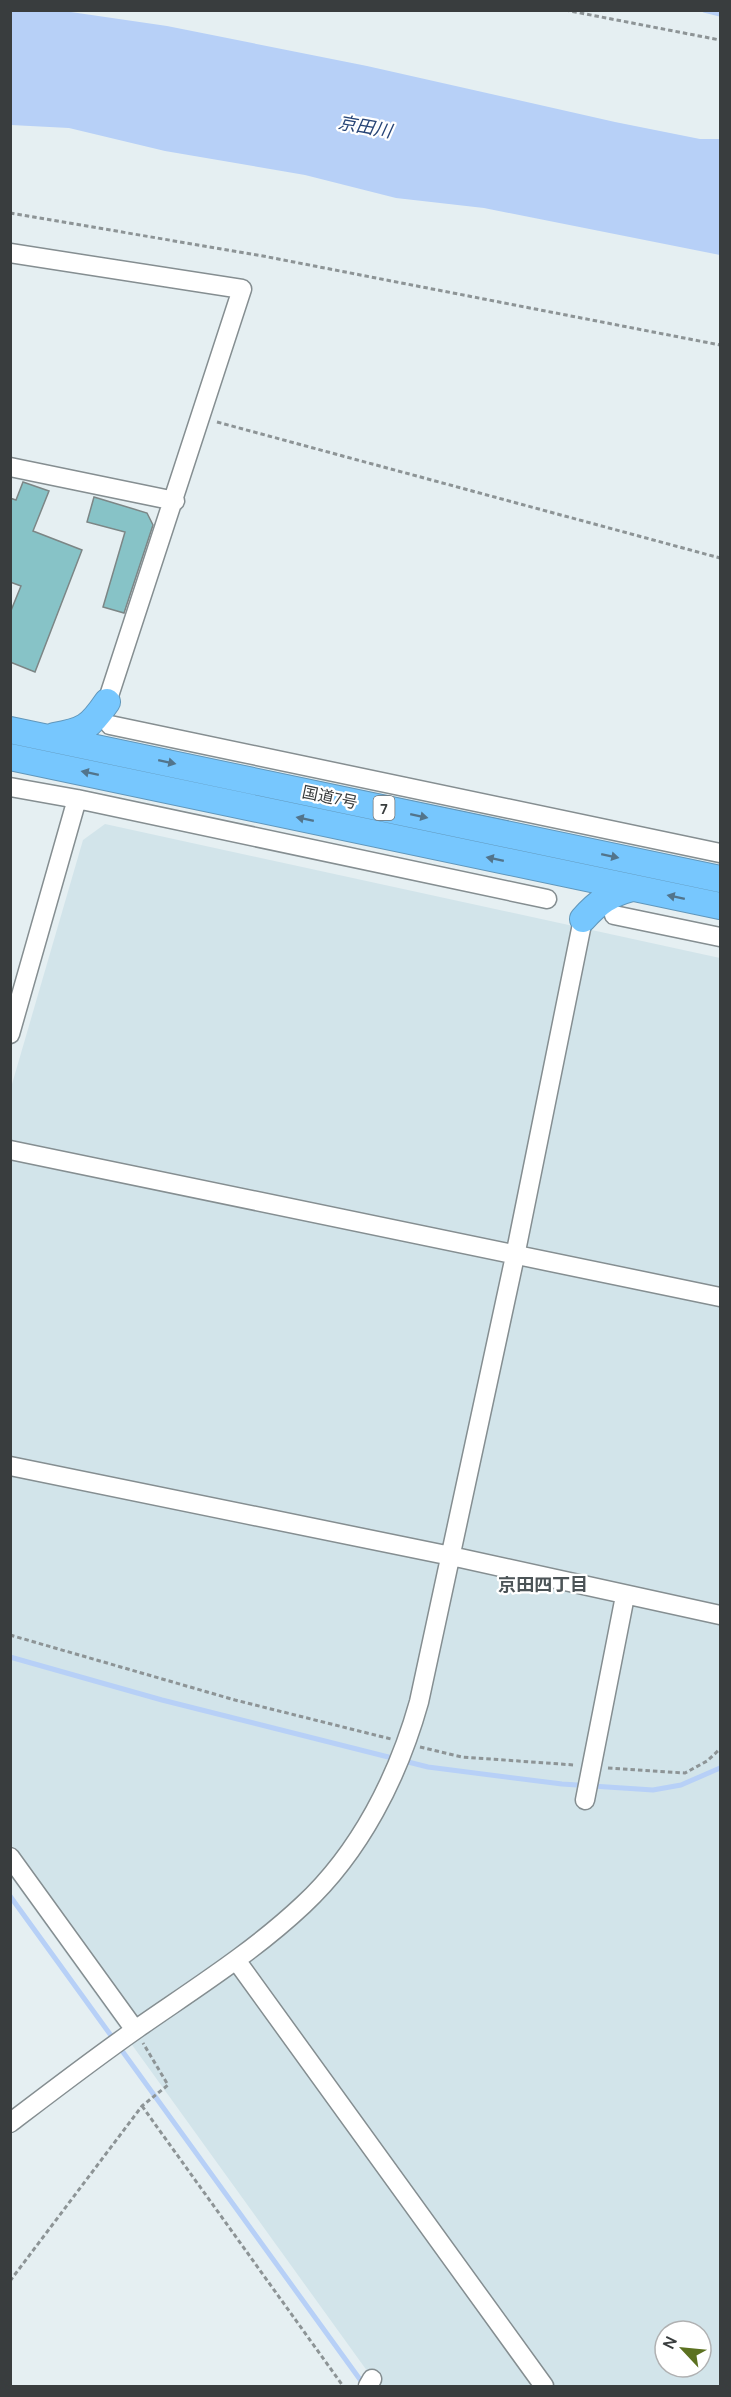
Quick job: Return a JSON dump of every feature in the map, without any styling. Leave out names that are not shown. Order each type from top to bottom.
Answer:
[{"type":"highway","points":[[48,737],[79,732],[108,713],[120,741],[136,756]]},
{"type":"highway","name":"国道7号","points":[[10,730],[720,879]]},
{"type":"highway","name":"国道7号","points":[[10,757],[720,906]]},
{"type":"highway","points":[[552,872],[572,885],[581,897],[583,919]]},
{"type":"highway","points":[[583,919],[604,898],[633,888]]},
{"type":"street","points":[[10,253],[242,289],[108,713],[720,854]]},
{"type":"street","points":[[10,467],[174,501]]},
{"type":"street","points":[[10,787],[77,799],[548,899]]},
{"type":"street","points":[[10,1034],[77,799]]},
{"type":"street","points":[[614,915],[720,937]]},
{"type":"street","points":[[10,2123],[123,2038],[236,1960],[303,1905],[337,1866],[366,1827],[407,1743],[451,1556],[583,919]]},
{"type":"street","points":[[10,1149],[720,1297]]},
{"type":"street","points":[[10,1466],[451,1556],[720,1616]]},
{"type":"street","points":[[585,1800],[625,1596]]},
{"type":"street","points":[[10,1857],[123,2038]]},
{"type":"street","points":[[236,1960],[544,2386]]},
{"type":"path","points":[[565,10],[720,40]]},
{"type":"path","points":[[10,213],[263,256],[720,345]]},
{"type":"path","points":[[201,418],[720,558]]},
{"type":"path","points":[[10,1635],[235,1700],[462,1757],[671,1774],[685,1773],[707,1761],[720,1749]]},
{"type":"path","points":[[10,2281],[142,2106],[168,2085],[123,2038]]},
{"type":"path","points":[[142,2106],[343,2386]]},
{"type":"shaded area","points":[[105,824],[720,958],[720,2386],[378,2386],[11,1877],[10,1091],[83,840]]},
{"type":"water","name":"京田川","points":[[11,10],[64,11],[167,26],[367,66],[615,122],[700,139],[720,139],[720,255],[484,208],[396,198],[305,175],[165,151],[69,128],[11,125]]},
{"type":"building","points":[[23,482],[49,491],[33,531],[82,550],[35,672],[10,662],[10,613],[21,586],[10,582],[10,498],[16,500]]},
{"type":"building","points":[[94,497],[147,513],[153,525],[124,613],[103,607],[125,532],[87,522]]},
{"type":"waterway","points":[[704,10],[720,14]]},
{"type":"waterway","points":[[10,1657],[162,1700],[428,1767],[562,1784],[653,1790],[681,1785],[720,1768]]},
{"type":"waterway","points":[[10,1896],[364,2385]]},
{"type":"district","name":"京田四丁目","points":[[543,1584]]}]
